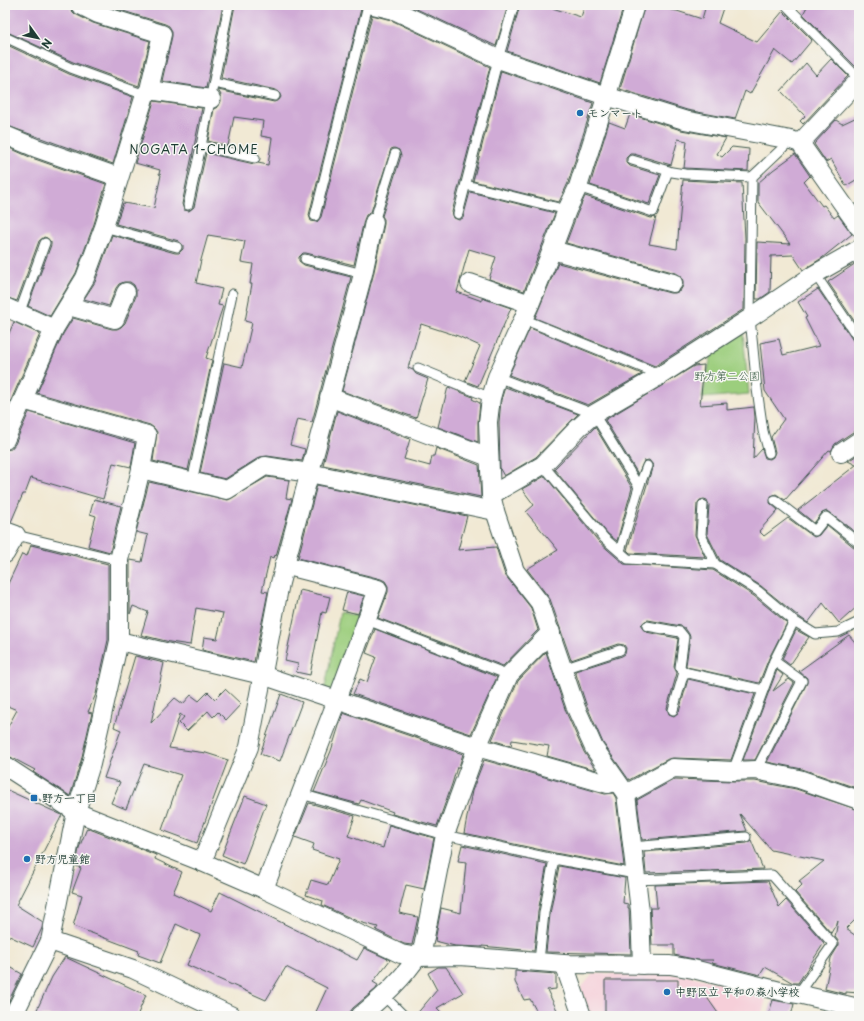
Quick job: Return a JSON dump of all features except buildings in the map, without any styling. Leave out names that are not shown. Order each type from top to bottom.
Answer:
[{"type":"street","points":[[5,440],[54,329],[85,278],[104,227],[118,177],[147,92],[162,34],[101,10],[80,5]]},
{"type":"street","points":[[373,5],[395,7],[498,59],[606,96],[684,120],[795,141],[859,227]]},
{"type":"street","points":[[635,5],[578,187],[567,210],[527,312],[497,377],[491,398],[488,422],[493,503],[515,571],[540,604],[551,632],[576,708],[594,748],[621,788],[632,847],[640,911],[642,965]]},
{"type":"street","points":[[795,141],[859,80]]},
{"type":"street","points":[[147,92],[212,91]]},
{"type":"street","points":[[5,135],[36,148],[118,177]]},
{"type":"street","points":[[202,862],[249,747],[284,565],[363,274],[374,222]]},
{"type":"street","points":[[141,469],[227,490],[265,466],[493,503],[543,466],[578,428],[594,414],[661,375],[815,274],[859,249]]},
{"type":"street","points":[[552,250],[673,283]]},
{"type":"street","points":[[470,283],[527,312]]},
{"type":"street","points":[[69,306],[115,319],[126,292]]},
{"type":"street","points":[[12,310],[54,329]]},
{"type":"street","points":[[329,397],[489,456]]},
{"type":"street","points":[[13,1016],[50,941],[76,812],[92,764],[119,641],[120,560],[141,469],[147,435],[23,400]]},
{"type":"street","points":[[841,453],[859,441]]},
{"type":"street","points":[[5,554],[10,533]]},
{"type":"street","points":[[264,889],[338,700],[378,589],[284,565]]},
{"type":"street","points":[[360,1016],[384,996],[418,957],[423,947],[445,836],[477,747],[508,675],[551,632]]},
{"type":"street","points":[[119,641],[262,675],[477,747],[621,788],[673,768],[733,771],[756,770],[799,780],[859,800]]},
{"type":"street","points":[[5,766],[76,812],[202,862],[264,889],[401,954],[418,957],[460,956],[564,964],[670,966],[693,969],[784,992],[859,1008]]},
{"type":"street","points":[[50,941],[132,969],[232,1016]]},
{"type":"street","points":[[564,964],[582,1016]]},
{"type":"lane","points":[[188,205],[202,146],[229,5]]},
{"type":"lane","points":[[316,216],[368,5]]},
{"type":"lane","points":[[458,214],[498,59],[514,5]]},
{"type":"lane","points":[[786,5],[859,80]]},
{"type":"lane","points":[[5,37],[71,68],[147,92]]},
{"type":"lane","points":[[212,91],[275,96]]},
{"type":"lane","points":[[632,160],[668,171],[685,174],[752,177],[795,141]]},
{"type":"lane","points":[[202,146],[255,158]]},
{"type":"lane","points":[[374,222],[395,154]]},
{"type":"lane","points":[[578,187],[653,212],[668,171]]},
{"type":"lane","points":[[752,177],[750,318],[763,432],[769,453]]},
{"type":"lane","points":[[466,185],[567,210]]},
{"type":"lane","points":[[104,227],[177,247]]},
{"type":"lane","points":[[12,310],[45,243]]},
{"type":"lane","points":[[305,259],[363,274]]},
{"type":"lane","points":[[815,274],[859,339]]},
{"type":"lane","points":[[192,482],[232,294]]},
{"type":"lane","points":[[527,312],[661,375]]},
{"type":"lane","points":[[418,368],[491,398]]},
{"type":"lane","points":[[497,377],[594,414],[639,487]]},
{"type":"lane","points":[[543,466],[604,538],[628,559],[716,564],[758,591],[794,621],[815,634],[838,632],[859,622]]},
{"type":"lane","points":[[620,551],[639,487],[647,466]]},
{"type":"lane","points":[[775,500],[815,531],[826,517],[859,543]]},
{"type":"lane","points":[[703,505],[701,535],[716,564]]},
{"type":"lane","points":[[10,533],[120,560]]},
{"type":"lane","points":[[366,620],[508,675]]},
{"type":"lane","points":[[733,771],[774,661],[794,621]]},
{"type":"lane","points":[[647,626],[680,632],[684,637],[680,667],[684,672],[763,690]]},
{"type":"lane","points":[[563,669],[620,650]]},
{"type":"lane","points":[[756,770],[802,681],[774,661]]},
{"type":"lane","points":[[673,710],[684,672]]},
{"type":"lane","points":[[301,794],[445,836],[635,877],[772,875],[833,944],[798,994]]},
{"type":"lane","points":[[632,847],[746,837]]},
{"type":"lane","points":[[539,961],[544,913],[554,859]]},
{"type":"lane","points":[[384,996],[404,1016]]},
{"type":"shaded area","name":"中野区立 平和の森小学校","points":[[664,973],[690,976],[767,995],[762,1014],[760,1016],[590,1016],[581,988],[593,974]]},
{"type":"green space","name":"野方第二公園","points":[[743,333],[749,394],[702,398],[712,351]]},
{"type":"green space","points":[[340,612],[364,618],[336,697],[324,692]]},
{"type":"place","name":"モンマート","points":[[580,113]]},
{"type":"place","name":"野方一丁目","points":[[34,798]]},
{"type":"place","name":"野方児童館","points":[[27,859]]},
{"type":"place","name":"中野区立 平和の森小学校","points":[[667,992]]},
{"type":"district","name":"NOGATA 1-CHOME","points":[[194,150]]}]
